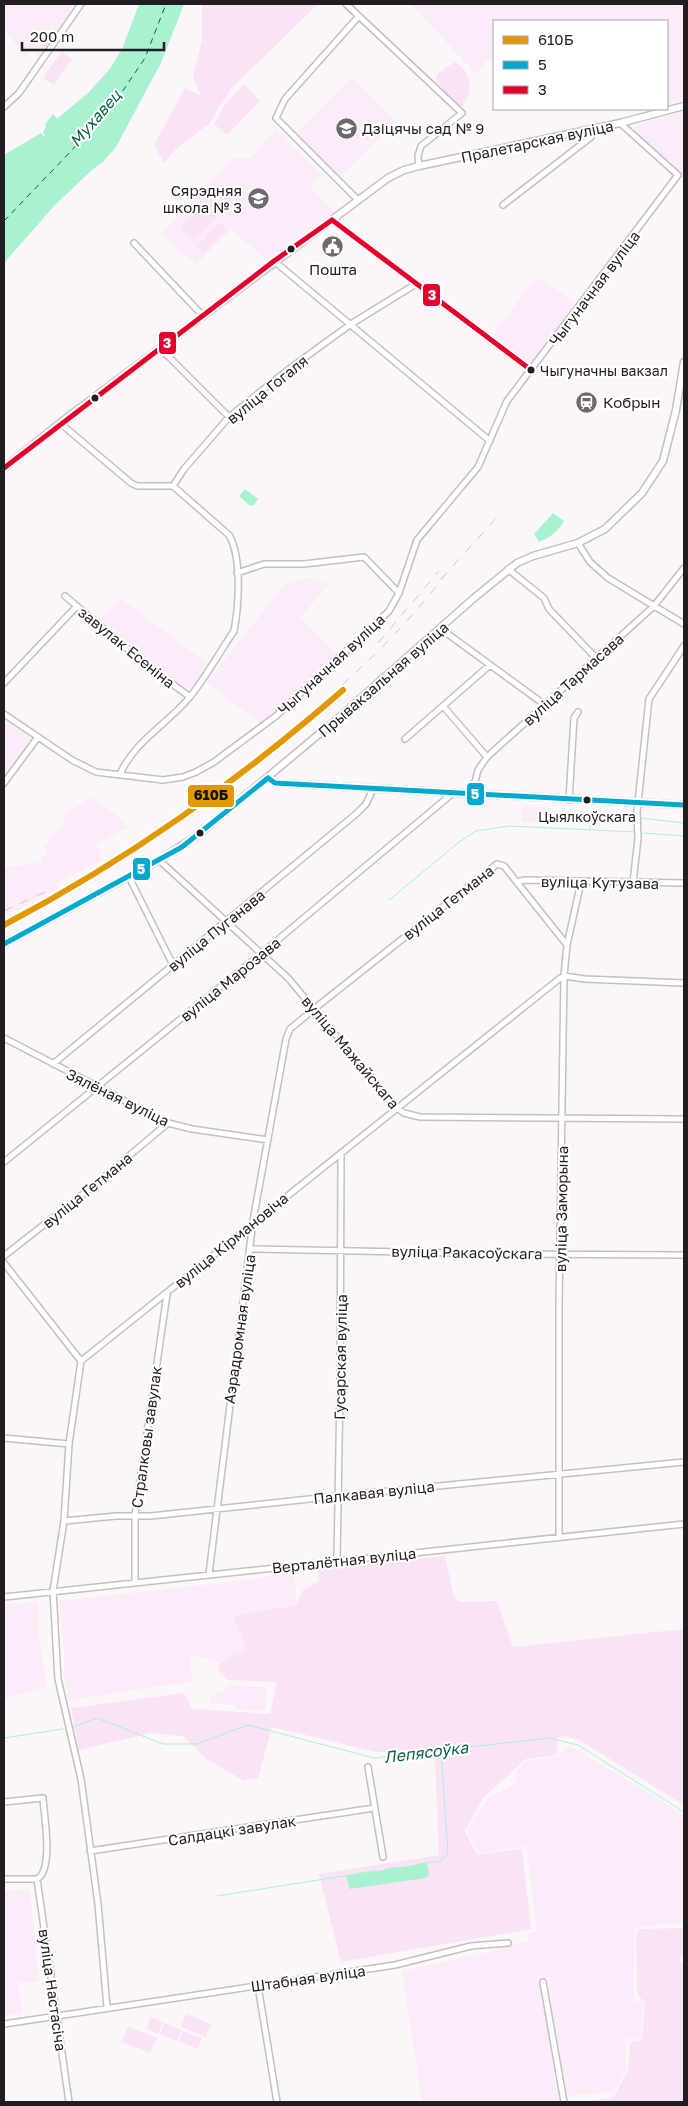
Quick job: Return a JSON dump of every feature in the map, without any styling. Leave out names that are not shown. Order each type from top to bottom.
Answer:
[{"type":"main road","name":"Пралетарская вуліца","points":[[4,468],[60,423],[274,261],[393,174],[419,166],[620,123],[684,106]]},
{"type":"main road","name":"Прывакзальная вуліца","points":[[4,944],[129,877],[198,835],[268,778],[508,569],[533,556],[578,543],[605,529],[642,493],[660,467],[668,449],[684,362]]},
{"type":"main road","points":[[268,778],[275,783],[684,805]]},
{"type":"street","points":[[4,107],[19,92],[80,4]]},
{"type":"street","points":[[346,4],[462,113],[422,146],[419,150],[419,166]]},
{"type":"street","points":[[358,200],[276,118],[285,99],[359,16]]},
{"type":"street","name":"Чыгуначная вуліца","points":[[4,714],[72,760],[96,772],[163,780],[196,772],[214,762],[276,716],[389,611],[399,593],[417,540],[478,467],[508,401],[678,175],[620,123]]},
{"type":"street","points":[[503,205],[591,137],[594,128]]},
{"type":"street","points":[[332,220],[532,370]]},
{"type":"street","points":[[134,243],[203,316]]},
{"type":"street","points":[[274,261],[490,441]]},
{"type":"street","name":"вуліца Гогаля","points":[[173,486],[184,469],[229,417],[351,324],[416,284]]},
{"type":"street","points":[[160,348],[229,417]]},
{"type":"street","points":[[60,423],[131,483],[138,486],[173,486],[228,534],[234,544],[237,573],[234,630],[190,696],[146,737],[127,759],[120,774]]},
{"type":"street","points":[[578,543],[590,562],[608,578],[684,624]]},
{"type":"street","points":[[237,573],[264,564],[304,564],[364,557],[399,593]]},
{"type":"street","name":"вуліца Тармасава","points":[[472,794],[478,770],[486,756],[654,606],[684,568]]},
{"type":"street","points":[[508,569],[544,598],[549,609],[596,658]]},
{"type":"street","name":"завулак Есеніна","points":[[65,596],[148,666],[190,696]]},
{"type":"street","points":[[4,683],[77,606]]},
{"type":"street","points":[[441,629],[545,705]]},
{"type":"street","points":[[633,883],[638,838],[637,812],[648,699],[684,646]]},
{"type":"street","points":[[405,739],[490,665]]},
{"type":"street","points":[[443,706],[486,756]]},
{"type":"street","points":[[569,800],[574,718],[578,712]]},
{"type":"street","points":[[4,784],[38,737]]},
{"type":"street","name":"вуліца Пуганава","points":[[52,1064],[356,814],[366,804],[373,789]]},
{"type":"street","name":"вуліца Марозава","points":[[4,1162],[262,953],[453,793]]},
{"type":"street","name":"вуліца Мажайскага","points":[[159,860],[288,978],[397,1108],[412,1116],[563,1116],[684,1119]]},
{"type":"street","name":"вуліца Гетмана","points":[[314,1009],[494,865],[500,864],[504,866],[567,945]]},
{"type":"street","points":[[129,877],[172,966]]},
{"type":"street","name":"вуліца Кутузава","points":[[517,882],[521,880],[684,883]]},
{"type":"street","name":"вуліца Заморына","points":[[559,1538],[560,1253],[564,976],[567,945],[581,882]]},
{"type":"street","points":[[564,976],[585,979],[684,983]]},
{"type":"street","name":"вуліца Кірмановіча","points":[[81,1360],[167,1293],[253,1221],[564,976]]},
{"type":"street","name":"Аэрадромная вуліца","points":[[209,1574],[253,1221],[287,1034],[314,1009]]},
{"type":"street","name":"Зялёная вуліца","points":[[4,1038],[97,1088],[168,1123],[192,1129],[268,1140]]},
{"type":"street","name":"вуліца Гетмана","points":[[4,1256],[92,1187],[168,1123]]},
{"type":"street","points":[[4,1152],[10,1157]]},
{"type":"street","name":"Гусарская вуліца","points":[[337,1560],[341,1153]]},
{"type":"street","name":"вуліца Ракасоўскага","points":[[250,1248],[684,1255]]},
{"type":"street","points":[[4,1263],[81,1360],[69,1444],[64,1521],[53,1592],[58,1679],[81,1779],[98,1904],[106,2007]]},
{"type":"street","name":"Стралковы завулак","points":[[134,1582],[135,1515],[167,1293]]},
{"type":"street","points":[[4,1438],[69,1444]]},
{"type":"street","name":"Палкавая вуліца","points":[[64,1521],[135,1515],[151,1516],[684,1462]]},
{"type":"street","name":"Верталётная вуліца","points":[[4,1597],[684,1524]]},
{"type":"street","points":[[368,1767],[382,1857]]},
{"type":"street","points":[[4,1802],[43,1798],[46,1866],[41,1877],[4,1879]]},
{"type":"street","name":"Салдацкі завулак","points":[[90,1851],[374,1808]]},
{"type":"street","name":"вуліца Настасіча","points":[[37,1878],[58,2016],[68,2102]]},
{"type":"street","name":"Штабная вуліца","points":[[4,2024],[106,2007],[395,1965],[472,1946],[508,1943]]},
{"type":"street","points":[[543,1982],[564,2102]]},
{"type":"street","points":[[258,1986],[277,2102]]},
{"type":"shaded area","points":[[8,4],[72,4],[71,11],[38,57],[33,51],[24,56],[4,28],[4,7]]},
{"type":"shaded area","points":[[202,4],[318,4],[231,89],[209,124],[175,150],[164,163],[154,145],[185,88],[200,95],[193,77],[202,40]]},
{"type":"shaded area","points":[[411,4],[678,4],[684,14],[684,100],[668,104],[668,20],[493,20],[493,63],[488,59],[476,74]]},
{"type":"shaded area","points":[[62,51],[72,59],[54,85],[43,78]]},
{"type":"shaded area","points":[[455,62],[465,70],[469,81],[469,94],[463,105],[459,105],[451,99],[436,81],[437,74]]},
{"type":"shaded area","name":"Дзіцячы сад № 9","points":[[352,77],[397,122],[340,177],[296,133]]},
{"type":"shaded area","points":[[244,84],[260,101],[227,135],[214,124],[224,106]]},
{"type":"shaded area","points":[[684,112],[684,179],[681,176],[683,174],[635,133],[634,129],[639,124]]},
{"type":"shaded area","name":"Сярэдняя школа № 3","points":[[276,128],[288,140],[287,142],[322,174],[310,187],[334,212],[267,260],[231,229],[196,264],[160,235],[234,158],[251,158]]},
{"type":"shaded area","points":[[220,186],[233,200],[227,206],[214,193]]},
{"type":"shaded area","points":[[210,195],[224,209],[195,241],[180,228]]},
{"type":"shaded area","points":[[219,222],[227,229],[204,253],[197,246]]},
{"type":"shaded area","points":[[544,280],[572,301],[572,310],[530,364],[493,335],[532,282]]},
{"type":"shaded area","points":[[313,577],[329,584],[300,618],[341,657],[263,725],[206,683],[284,585]]},
{"type":"shaded area","points":[[121,599],[208,664],[194,685],[184,690],[101,620]]},
{"type":"shaded area","points":[[4,720],[32,739],[4,777]]},
{"type":"shaded area","points":[[92,797],[126,823],[128,828],[94,845],[95,849],[100,848],[101,852],[99,853],[102,860],[57,883],[59,888],[4,916],[4,868],[43,862],[41,859],[45,856],[46,850],[44,847],[66,819],[63,816]]},
{"type":"shaded area","points":[[524,806],[547,807],[546,823],[521,822],[522,808]]},
{"type":"shaded area","points":[[445,1556],[454,1597],[460,1602],[497,1601],[513,1647],[684,1629],[684,1805],[579,1740],[564,1736],[557,1738],[557,1755],[526,1759],[484,1797],[465,1831],[477,1855],[522,1849],[531,1929],[341,1962],[319,1874],[439,1855],[433,1748],[376,1752],[272,1727],[258,1778],[244,1781],[205,1758],[183,1736],[151,1733],[79,1750],[71,1708],[184,1693],[192,1709],[270,1714],[277,1682],[228,1680],[219,1672],[219,1663],[247,1650],[233,1616],[296,1605],[303,1590],[319,1581],[318,1569]]},
{"type":"shaded area","points":[[294,1569],[297,1605],[233,1616],[247,1650],[219,1663],[189,1654],[193,1681],[69,1700],[64,1674],[59,1601],[258,1579]]},
{"type":"shaded area","points":[[38,1602],[39,1638],[47,1686],[4,1699],[4,1604]]},
{"type":"shaded area","points":[[227,1685],[267,1687],[265,1711],[235,1709],[235,1705],[210,1703],[211,1696],[226,1690]]},
{"type":"shaded area","points":[[570,1746],[684,1814],[684,1922],[634,1928],[634,2003],[643,2002],[641,2039],[625,2039],[626,2070],[614,2092],[565,2096],[548,1977],[537,1978],[540,1979],[559,2102],[422,2102],[402,1971],[485,1953],[529,1941],[528,1934],[537,1931],[526,1846],[479,1854],[467,1831],[487,1799],[516,1784],[516,1771],[527,1761],[559,1756]]},
{"type":"shaded area","points":[[30,1889],[39,1981],[18,1983],[22,2013],[4,2016],[4,1891]]},
{"type":"shaded area","points":[[684,1928],[684,1955],[680,1958],[680,1962],[684,1964],[684,2102],[586,2102],[614,2097],[628,2070],[630,2045],[633,2041],[642,2040],[645,2002],[639,1997],[637,1990],[636,1934],[641,1929]]},
{"type":"shaded area","points":[[186,2014],[211,2024],[206,2037],[181,2027]]},
{"type":"shaded area","points":[[150,2017],[163,2022],[158,2034],[148,2030]]},
{"type":"shaded area","points":[[164,2023],[182,2030],[177,2041],[160,2034]]},
{"type":"shaded area","points":[[128,2026],[157,2038],[150,2053],[121,2042]]},
{"type":"shaded area","points":[[183,2031],[202,2038],[198,2049],[179,2041]]},
{"type":"water","name":"Мухавец","points":[[139,4],[184,4],[161,63],[116,147],[102,163],[93,169],[55,205],[4,263],[4,155],[41,133],[46,138],[43,132],[46,127],[45,124],[53,114],[57,119],[88,93],[109,70],[122,49]]},
{"type":"water","points":[[245,489],[258,499],[253,506],[249,505],[239,496]]},
{"type":"water","points":[[553,513],[564,521],[553,534],[539,542],[534,534]]},
{"type":"water","points":[[427,1863],[429,1875],[426,1878],[350,1889],[346,1876]]},
{"type":"waterway","points":[[589,829],[596,816],[633,817]]},
{"type":"waterway","points":[[640,818],[684,823]]},
{"type":"waterway","points":[[389,900],[458,843],[476,831],[509,826],[636,832]]},
{"type":"waterway","points":[[643,833],[684,836]]},
{"type":"waterway","name":"Лепясоўка","points":[[71,1728],[97,1718],[163,1744],[197,1744],[248,1725],[374,1758],[549,1738],[578,1745],[684,1812]]},
{"type":"waterway","name":"Лепясоўка","points":[[4,1738],[63,1729]]},
{"type":"waterway","points":[[418,1864],[441,1861],[448,1853],[441,1751]]},
{"type":"waterway","points":[[386,1869],[399,1867]]},
{"type":"waterway","points":[[354,1874],[375,1871]]},
{"type":"waterway","points":[[217,1896],[350,1875]]},
{"type":"ferry route","points":[[4,221],[73,149],[120,95],[145,58],[166,4]]},
{"type":"railway","points":[[441,579],[501,513]]},
{"type":"railway","points":[[378,643],[439,571]]},
{"type":"railway","points":[[4,920],[84,877],[123,853],[161,829],[234,776],[305,718],[361,668],[413,614],[445,575]]},
{"type":"railway","points":[[4,911],[47,891]]},
{"type":"transit line","name":"3","points":[[332,220],[531,370]]},
{"type":"transit line","name":"3","points":[[4,468],[274,261],[332,220]]},
{"type":"transit line","name":"610Б","points":[[4,925],[95,874],[180,818],[262,757],[343,690]]},
{"type":"transit line","name":"5","points":[[268,778],[275,783],[684,805]]},
{"type":"transit line","name":"5","points":[[4,944],[182,847],[268,778]]},
{"type":"place","name":"Дзіцячы сад № 9","points":[[346,128]]},
{"type":"place","name":"Сярэдняя школа № 3","points":[[258,199]]},
{"type":"place","name":"Пошта","points":[[333,246]]},
{"type":"place","name":"Чыгуначны вакзал","points":[[531,370]]},
{"type":"place","name":"Кобрын","points":[[587,402]]},
{"type":"place","name":"Цыялкоўскага","points":[[587,800]]}]
